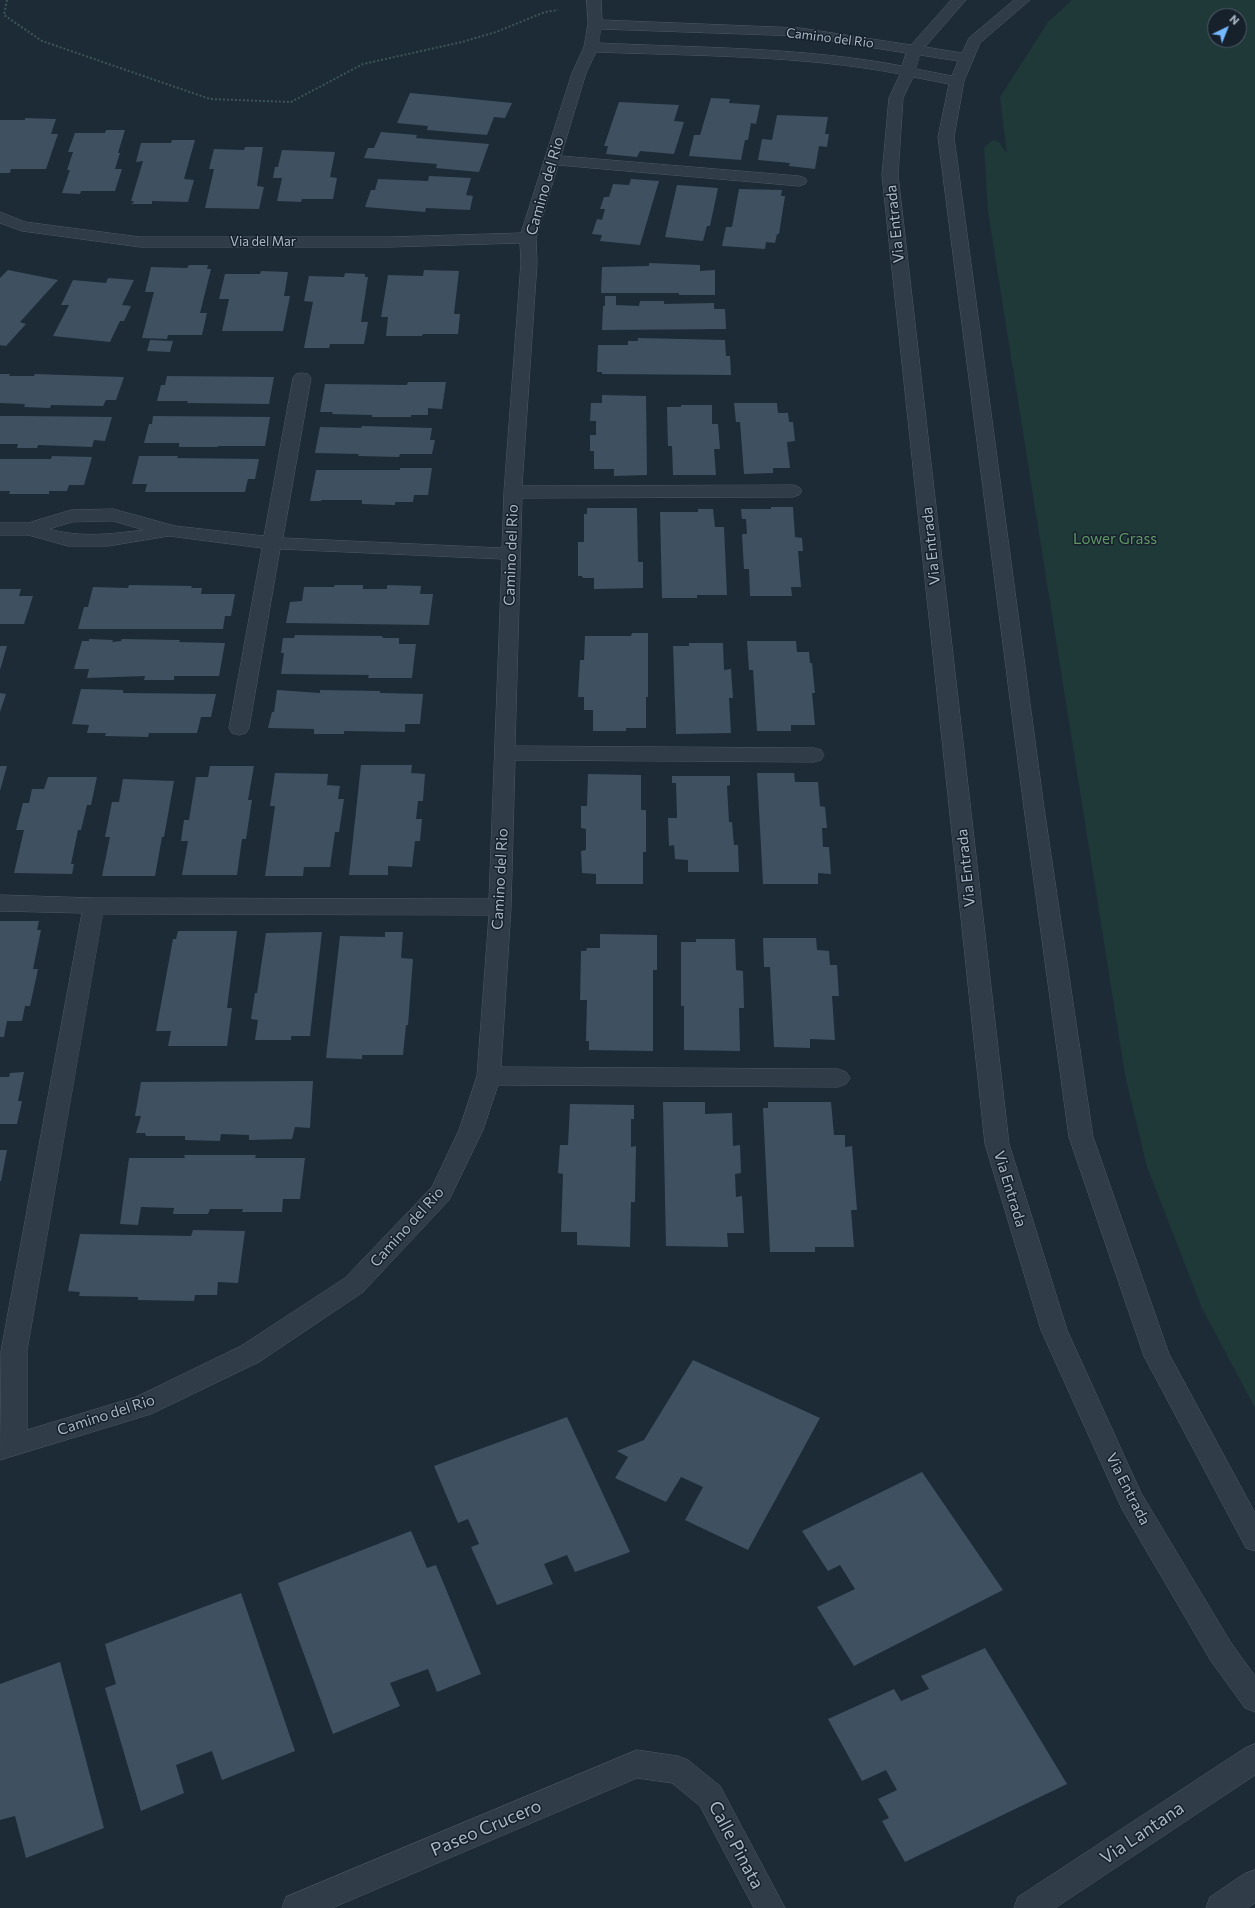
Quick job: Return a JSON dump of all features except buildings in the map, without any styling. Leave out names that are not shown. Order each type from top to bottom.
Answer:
[{"type":"street","name":"Via Entrada","points":[[959,0],[914,50],[908,72],[896,98],[890,175],[997,1144],[1054,1330],[1131,1501],[1221,1652],[1255,1699]]},
{"type":"street","points":[[1023,0],[974,41],[957,82],[946,137],[1034,808],[1081,1137],[1157,1356],[1255,1539]]},
{"type":"street","name":"Camino del Rio","points":[[7,1446],[142,1406],[250,1354],[354,1285],[441,1193],[471,1130],[489,1076],[500,907],[513,492],[529,264],[528,238],[579,73],[591,47],[595,24],[594,2]]},
{"type":"street","name":"Camino del Rio","points":[[595,24],[800,32],[968,58]]},
{"type":"street","name":"Camino del Rio","points":[[591,47],[770,55],[870,64],[957,82]]},
{"type":"street","points":[[552,160],[799,181]]},
{"type":"street","name":"Via del Mar","points":[[0,217],[22,226],[140,242],[390,242],[528,238]]},
{"type":"street","points":[[239,728],[302,378]]},
{"type":"street","points":[[513,492],[793,492]]},
{"type":"street","points":[[29,529],[71,516],[113,515],[174,532],[272,543],[511,554]]},
{"type":"street","points":[[0,529],[29,529],[68,540],[108,540],[174,532]]},
{"type":"street","points":[[506,753],[814,755]]},
{"type":"street","points":[[0,903],[94,906],[500,907]]},
{"type":"street","points":[[7,1446],[14,1351],[94,906]]},
{"type":"street","points":[[489,1076],[838,1078]]},
{"type":"street","name":"Via Lantana","points":[[1029,1908],[1255,1758]]},
{"type":"street","name":"Paseo Crucero","points":[[297,1908],[637,1764],[678,1770]]},
{"type":"street","name":"Calle Pinata","points":[[678,1770],[710,1796],[770,1908]]},
{"type":"street","points":[[1222,1908],[1255,1885]]},
{"type":"path","points":[[7,0],[4,15],[42,41],[210,99],[291,102],[363,64],[462,42],[496,32],[545,12],[594,2]]},
{"type":"green space","name":"Lower Grass","points":[[1072,0],[1255,0],[1255,1408],[1202,1308],[1147,1167],[1125,1075],[988,212],[984,147],[993,140],[999,142],[1007,154],[1000,97],[1048,22]]}]
